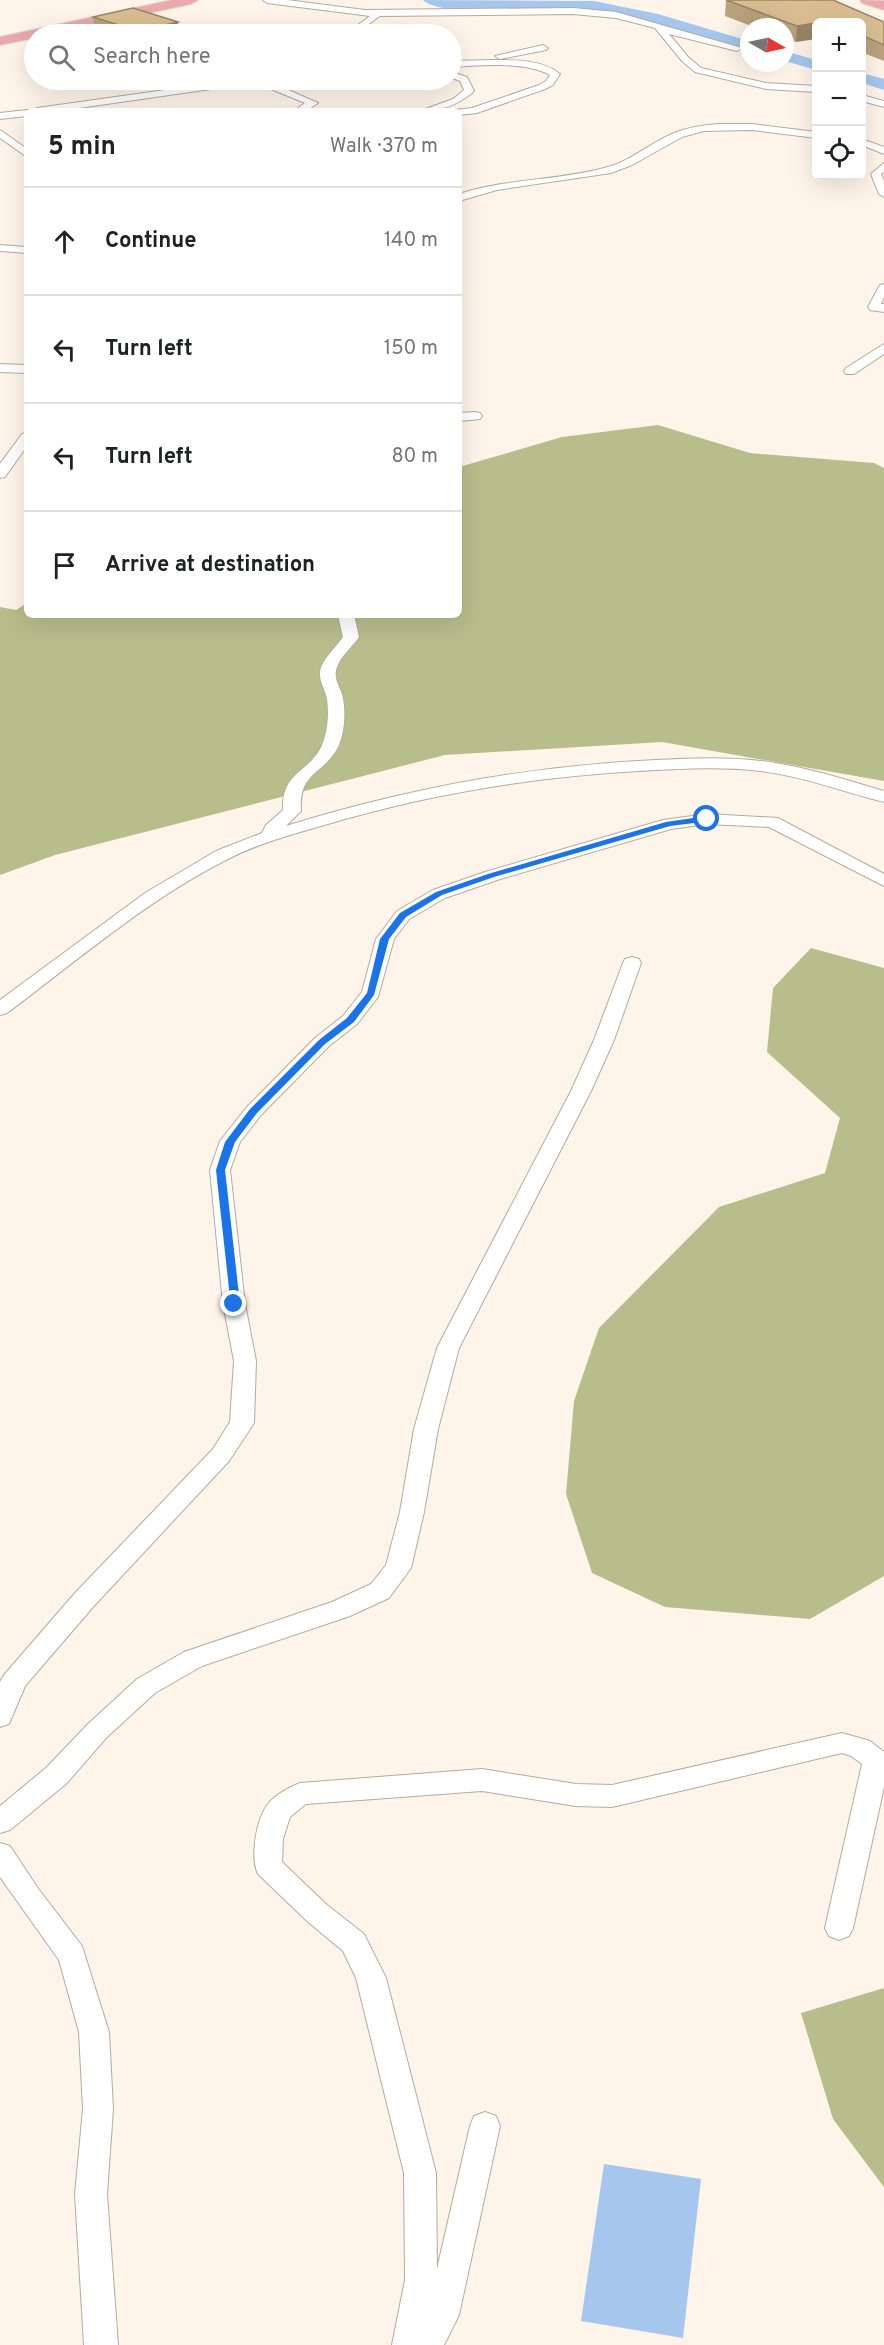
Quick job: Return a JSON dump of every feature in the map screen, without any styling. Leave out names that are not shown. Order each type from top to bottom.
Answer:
[{"type":"main road","points":[[68,24],[177,0]]},
{"type":"main road","points":[[73,24],[191,0]]},
{"type":"main road","points":[[867,0],[884,6]]},
{"type":"main road","points":[[0,39],[24,34]]},
{"type":"main road","points":[[0,39],[24,34]]},
{"type":"street","points":[[267,0],[374,13],[428,10],[483,13],[584,11],[629,17],[661,29],[737,48]]},
{"type":"street","points":[[364,24],[376,15],[374,13]]},
{"type":"street","points":[[661,29],[685,59],[698,70],[766,86],[812,89]]},
{"type":"street","points":[[462,63],[543,48]]},
{"type":"street","points":[[462,112],[473,111],[542,87],[550,83],[555,74],[548,69],[537,67],[477,62]]},
{"type":"street","points":[[434,108],[456,101],[469,92],[462,78]]},
{"type":"street","points":[[59,108],[186,90]]},
{"type":"street","points":[[281,90],[313,103],[304,108]]},
{"type":"street","points":[[866,99],[884,104]]},
{"type":"street","points":[[100,102],[109,108]]},
{"type":"street","points":[[0,116],[24,112]]},
{"type":"street","points":[[462,197],[479,190],[514,182],[609,170],[693,130],[738,128],[812,135]]},
{"type":"street","points":[[0,134],[24,152]]},
{"type":"street","points":[[866,144],[884,151]]},
{"type":"street","points":[[884,166],[876,174],[884,194]]},
{"type":"street","points":[[0,248],[24,250]]},
{"type":"street","points":[[881,321],[877,298],[884,288]]},
{"type":"street","points":[[850,371],[884,348]]},
{"type":"street","points":[[0,368],[24,369]]},
{"type":"street","points":[[462,417],[475,416]]},
{"type":"street","points":[[0,474],[24,441]]},
{"type":"street","points":[[270,836],[272,829],[292,811],[290,801],[296,782],[330,747],[336,719],[334,695],[327,673],[351,638],[347,618]]},
{"type":"street","points":[[0,1008],[152,897],[222,855],[270,836],[349,812],[449,788],[584,769],[710,762],[762,766],[813,775],[884,797]]},
{"type":"street","points":[[0,1717],[13,1682],[84,1599],[221,1455],[242,1423],[245,1397],[244,1361],[233,1294],[220,1170],[230,1142],[254,1111],[322,1042],[350,1020],[371,993],[385,939],[403,915],[439,894],[491,876],[669,824],[707,819],[772,822],[884,881]]},
{"type":"street","points":[[0,1822],[57,1775],[98,1731],[146,1686],[193,1659],[341,1609],[380,1591],[398,1568],[412,1512],[426,1429],[448,1348],[581,1091],[604,1040],[632,963]]},
{"type":"street","points":[[409,2345],[421,2280],[420,2173],[371,1978],[354,1944],[316,1913],[268,1866],[269,1839],[278,1811],[300,1794],[482,1780],[576,1795],[612,1796],[842,1743],[857,1746],[869,1753],[876,1761],[839,1928]]},
{"type":"street","points":[[0,1854],[27,1896],[72,1955],[94,2032],[98,2109],[91,2194],[101,2345]]},
{"type":"street","points":[[426,2345],[442,2315],[485,2126]]},
{"type":"green space","points":[[658,425],[750,453],[874,463],[884,468],[884,781],[662,742],[445,755],[55,855],[0,875],[0,607],[16,610],[24,605],[24,618],[462,618],[462,466],[562,437]]},
{"type":"green space","points":[[811,948],[884,968],[884,1576],[810,1619],[665,1607],[592,1573],[566,1494],[574,1401],[599,1328],[719,1207],[825,1173],[840,1118],[767,1052],[773,988]]},
{"type":"green space","points":[[884,1988],[884,2187],[833,2119],[801,2013]]},
{"type":"water","points":[[604,2164],[701,2179],[683,2338],[581,2321]]},
{"type":"building","points":[[726,0],[833,0],[884,22],[884,45],[866,37],[866,18],[812,18],[812,24],[797,26],[794,25],[794,18],[775,18]]},
{"type":"building","points":[[133,8],[178,22],[116,24],[93,17]]},
{"type":"waterway","points":[[431,0],[493,7],[594,6],[633,12],[740,43]]},
{"type":"waterway","points":[[794,59],[812,64]]},
{"type":"waterway","points":[[866,79],[884,85]]},
{"type":"route","points":[[234,1304],[220,1170],[230,1142],[254,1111],[322,1042],[350,1020],[371,993],[385,939],[403,915],[439,894],[491,876],[669,824],[707,819]]}]
